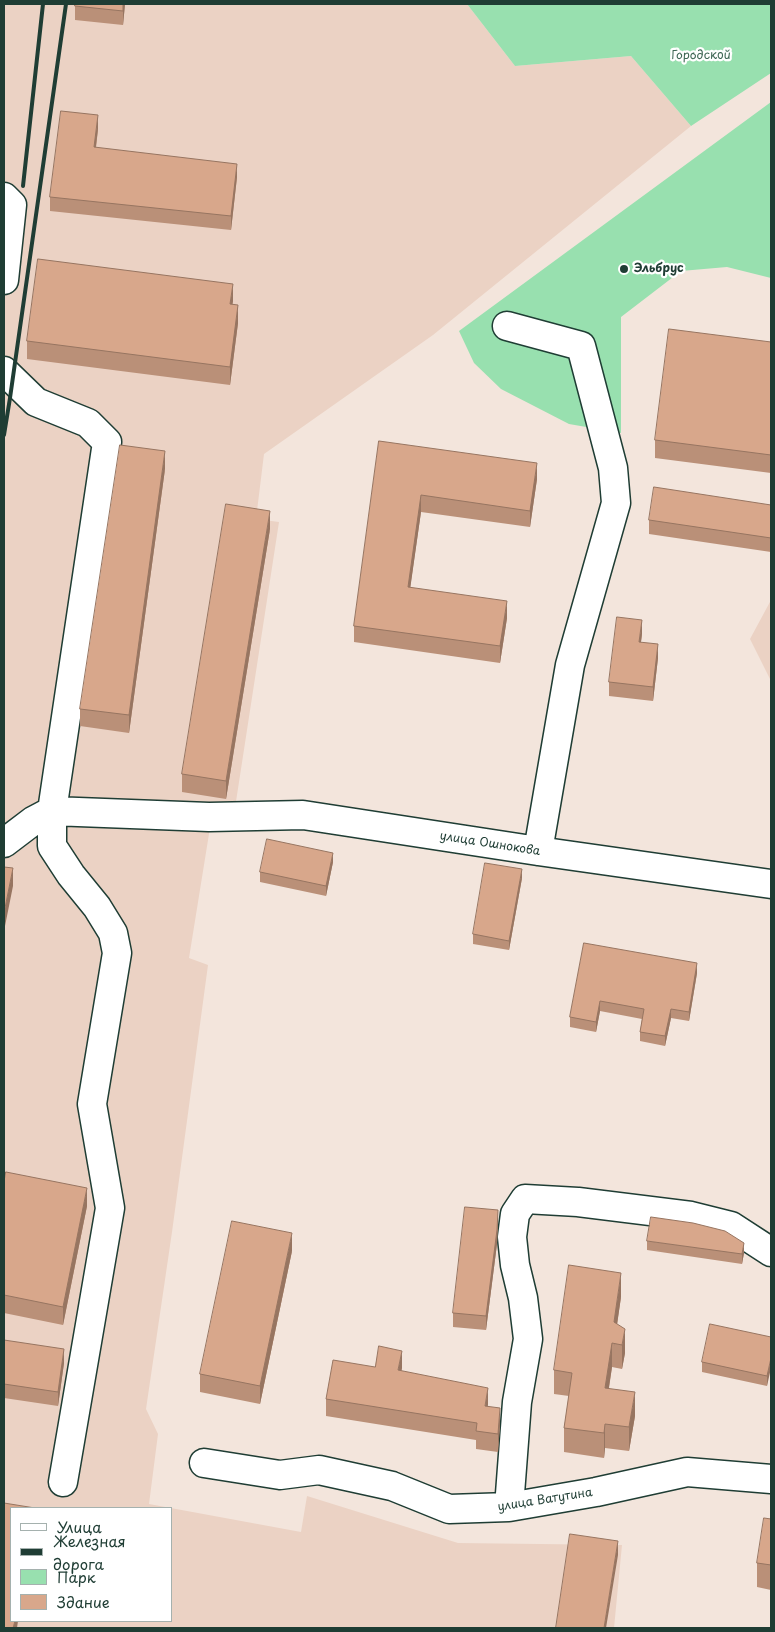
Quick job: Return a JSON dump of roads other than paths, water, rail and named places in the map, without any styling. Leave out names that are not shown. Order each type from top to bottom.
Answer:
[{"type":"street","points":[[4,197],[12,205],[4,280]]},
{"type":"street","points":[[507,326],[581,346],[613,468],[616,503],[570,665],[538,851]]},
{"type":"street","points":[[4,371],[36,402]]},
{"type":"street","points":[[4,398],[36,402],[88,423],[107,442],[52,811],[52,846],[71,875],[98,907],[113,933],[117,953],[92,1104],[110,1208],[63,1482]]},
{"type":"street","points":[[4,843],[33,821],[52,811]]},
{"type":"street","name":"улица Ошнокова","points":[[52,811],[209,817],[303,815],[771,884]]},
{"type":"street","points":[[509,1507],[517,1402],[528,1339],[512,1237],[514,1214],[525,1199],[578,1202],[691,1216],[731,1226],[771,1252]]},
{"type":"street","name":"улица Ватутина","points":[[204,1464],[280,1475],[319,1470],[392,1486],[449,1510],[509,1507],[596,1492],[687,1472],[771,1479]]},
{"type":"railway","points":[[23,186],[43,4]]},
{"type":"railway","points":[[4,435],[66,4]]},
{"type":"place","name":"Эльбрус","points":[[624,269]]},
{"type":"park label","name":"Городской","points":[[701,56]]}]
